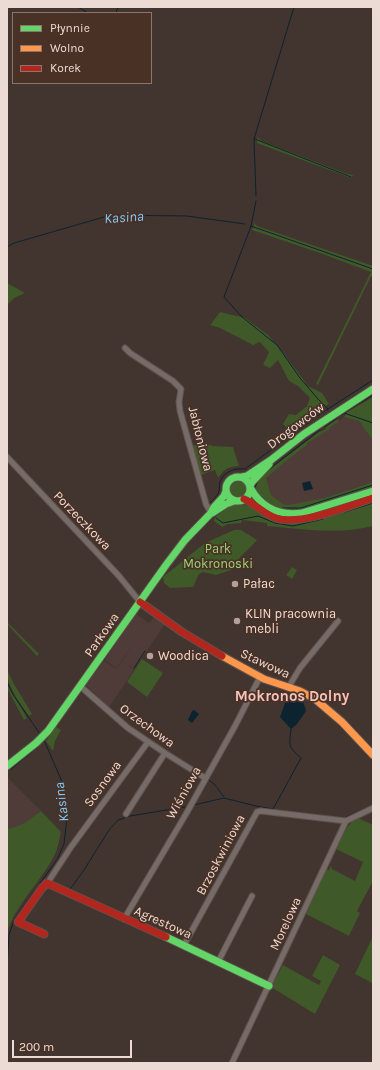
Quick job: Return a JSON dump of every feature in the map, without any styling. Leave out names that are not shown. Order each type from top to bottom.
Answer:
[{"type":"main road","name":"Drogowców","points":[[242,477],[247,476],[271,460],[304,434],[373,389]]},
{"type":"main road","name":"Drogowców","points":[[251,488],[252,482],[271,460]]},
{"type":"main road","points":[[373,491],[302,513],[291,514],[280,513],[268,507],[254,496],[249,481],[242,477],[232,478],[228,481],[226,486],[226,492],[229,498],[234,500],[249,501],[272,516],[283,520],[305,518],[373,498]]},
{"type":"main road","points":[[244,500],[251,488]]},
{"type":"main road","name":"Parkowa","points":[[7,766],[41,738],[185,540],[212,513],[226,492]]},
{"type":"main road","name":"Parkowa","points":[[212,513],[229,501],[234,500]]},
{"type":"main road","name":"Stawowa","points":[[140,602],[200,643],[260,677],[306,694],[344,724],[373,755]]},
{"type":"main road","points":[[44,934],[18,922],[49,881]]},
{"type":"main road","name":"Agrestowa","points":[[49,881],[124,919],[184,945],[269,986]]},
{"type":"street","name":"Jabłoniowa","points":[[125,348],[173,380],[181,389],[179,402],[180,411],[206,504],[208,510],[212,513]]},
{"type":"street","name":"Porzeczkowa","points":[[7,457],[110,566],[140,602]]},
{"type":"street","points":[[288,688],[295,676],[338,621]]},
{"type":"street","name":"Wiśniowa","points":[[124,919],[186,814],[235,726],[260,677]]},
{"type":"street","name":"Orzechowa","points":[[80,686],[125,726],[164,753],[205,778]]},
{"type":"street","name":"Sosnowa","points":[[49,881],[71,847],[148,742]]},
{"type":"street","points":[[126,814],[164,753]]},
{"type":"street","points":[[346,821],[373,808]]},
{"type":"street","name":"Brzoskwiniowa","points":[[184,945],[257,812],[261,811],[346,821]]},
{"type":"street","name":"Morelowa","points":[[232,1063],[346,821]]},
{"type":"street","points":[[218,962],[252,896]]},
{"type":"shaded area","points":[[344,417],[359,421],[373,441],[373,482],[324,498],[288,505],[283,504],[271,495],[265,478],[307,445],[307,443]]},
{"type":"shaded area","points":[[136,614],[149,623],[155,616],[165,624],[134,669],[122,661],[134,643],[116,668],[105,660]]},
{"type":"shaded area","points":[[104,661],[116,669],[122,661],[134,670],[109,707],[86,685]]},
{"type":"shaded area","points":[[7,777],[41,811],[30,821],[15,828],[7,829]]},
{"type":"green space","points":[[257,137],[262,141],[353,175],[351,178],[257,143]]},
{"type":"green space","points":[[255,223],[257,226],[373,266],[373,276],[371,276],[318,385],[316,384],[371,272],[252,230]]},
{"type":"green space","points":[[7,283],[25,293],[14,298],[7,305]]},
{"type":"green space","points":[[220,312],[245,318],[268,335],[308,386],[322,393],[329,404],[288,429],[283,424],[289,414],[296,415],[307,406],[310,398],[298,386],[289,381],[278,360],[270,368],[263,365],[269,352],[260,342],[253,345],[220,328],[210,325]]},
{"type":"green space","points":[[373,397],[373,441],[359,421],[344,417],[347,412]]},
{"type":"green space","points":[[338,419],[339,422],[307,443],[307,445],[266,478],[271,495],[283,504],[288,505],[324,498],[373,482],[373,489],[293,512],[269,505],[257,492],[256,487],[258,481],[270,469],[319,432],[326,429],[325,427]]},
{"type":"green space","points":[[203,442],[213,446],[233,447],[239,466],[227,469],[222,472],[218,478],[215,470],[201,475],[192,446]]},
{"type":"green space","points":[[238,479],[242,480],[246,484],[246,492],[242,496],[238,497],[234,496],[230,492],[229,488],[230,484],[234,480]]},
{"type":"green space","points":[[373,501],[373,526],[360,529],[333,531],[307,530],[267,526],[267,523],[242,520],[241,523],[228,524],[222,527],[214,521],[216,516],[237,504],[247,506],[261,514]]},
{"type":"green space","name":"Park Mokronoski","points":[[234,530],[241,530],[257,540],[240,557],[234,569],[216,575],[203,572],[199,574],[193,587],[170,588],[164,583],[163,577],[205,543]]},
{"type":"green space","points":[[292,567],[297,570],[292,579],[286,575]]},
{"type":"green space","points":[[7,622],[39,654],[37,656],[7,624]]},
{"type":"green space","points":[[142,659],[163,673],[147,697],[127,682]]},
{"type":"green space","points":[[7,670],[32,714],[29,716],[9,683]]},
{"type":"green space","points":[[7,684],[27,718],[24,720],[7,688]]},
{"type":"green space","points":[[56,727],[61,730],[55,741],[53,751],[46,741]]},
{"type":"green space","points":[[41,811],[61,832],[57,847],[49,866],[22,903],[7,933],[7,829],[17,827],[25,823]]},
{"type":"green space","points":[[358,818],[373,825],[373,881],[357,911],[360,913],[349,936],[306,914],[326,869],[329,870],[331,865],[332,869],[355,881],[363,862],[336,849],[347,827]]},
{"type":"green space","points":[[373,936],[373,981],[372,983],[355,974]]},
{"type":"green space","points":[[323,955],[340,965],[315,1014],[271,987],[283,965],[319,985],[321,981],[312,976]]},
{"type":"water","points":[[310,481],[313,489],[304,491],[302,483]]},
{"type":"water","points":[[288,695],[303,701],[306,711],[297,724],[291,729],[280,717]]},
{"type":"water","points":[[194,710],[199,714],[192,723],[188,720],[192,711]]},
{"type":"waterway","points":[[78,7],[86,12]]},
{"type":"waterway","points":[[116,12],[118,7]]},
{"type":"waterway","points":[[256,196],[254,139],[294,7]]},
{"type":"waterway","points":[[255,139],[351,177]]},
{"type":"waterway","points":[[256,201],[251,226],[224,297],[242,317],[277,345],[300,378],[328,409]]},
{"type":"waterway","name":"Kasina","points":[[7,247],[14,243],[111,215],[187,216],[245,224]]},
{"type":"waterway","name":"Kasina","points":[[251,226],[373,269]]},
{"type":"waterway","points":[[317,416],[373,380]]},
{"type":"waterway","points":[[344,413],[373,395]]},
{"type":"waterway","points":[[342,415],[344,413],[373,423]]},
{"type":"waterway","points":[[325,427],[337,418]]},
{"type":"waterway","points":[[209,504],[217,495],[220,482],[224,475],[230,471],[245,469],[312,420]]},
{"type":"waterway","points":[[263,475],[320,430]]},
{"type":"waterway","points":[[255,487],[258,481]]},
{"type":"waterway","points":[[283,508],[301,508],[373,485]]},
{"type":"waterway","points":[[345,512],[373,503]]},
{"type":"waterway","points":[[216,518],[223,523],[258,516],[275,523],[293,526],[323,519]]},
{"type":"waterway","points":[[134,668],[145,651]]},
{"type":"waterway","name":"Kasina","points":[[7,682],[12,693],[40,734]]},
{"type":"waterway","points":[[194,805],[224,798],[273,809],[301,758],[290,746],[291,729]]},
{"type":"waterway","name":"Kasina","points":[[7,968],[9,935],[14,920],[58,858],[64,844],[67,818],[63,784],[44,740]]},
{"type":"waterway","points":[[11,769],[39,746]]},
{"type":"waterway","points":[[209,780],[224,797]]},
{"type":"waterway","points":[[346,817],[373,805]]},
{"type":"waterway","points":[[69,889],[84,870],[109,830],[118,820],[130,816],[185,807]]},
{"type":"traffic: fast","points":[[242,477],[247,476],[271,460],[304,434],[373,389]]},
{"type":"traffic: fast","points":[[250,486],[269,464]]},
{"type":"traffic: fast","points":[[238,477],[247,480],[250,489],[247,498],[238,501],[229,498],[226,489],[229,480],[238,477]]},
{"type":"traffic: fast","points":[[251,489],[255,496],[266,506],[279,512],[294,514],[302,513],[373,491]]},
{"type":"traffic: fast","points":[[7,766],[36,743],[48,731],[166,565],[185,540],[211,513],[226,491]]},
{"type":"traffic: fast","points":[[212,513],[234,501]]},
{"type":"traffic: fast","points":[[166,937],[269,986]]},
{"type":"traffic: slow","points":[[222,656],[264,679],[300,691],[315,699],[342,722],[373,755]]},
{"type":"traffic: jam","points":[[244,499],[264,512],[276,518],[286,520],[324,514],[373,498]]},
{"type":"traffic: jam","points":[[140,602],[182,632],[222,656]]},
{"type":"traffic: jam","points":[[44,934],[18,922],[47,883],[166,937]]},
{"type":"place","name":"Pałac","points":[[235,584]]},
{"type":"place","name":"KLIN pracownia mebli","points":[[237,621]]},
{"type":"place","name":"Woodica","points":[[150,656]]},
{"type":"district","name":"Mokronos Dolny","points":[[292,697]]}]
